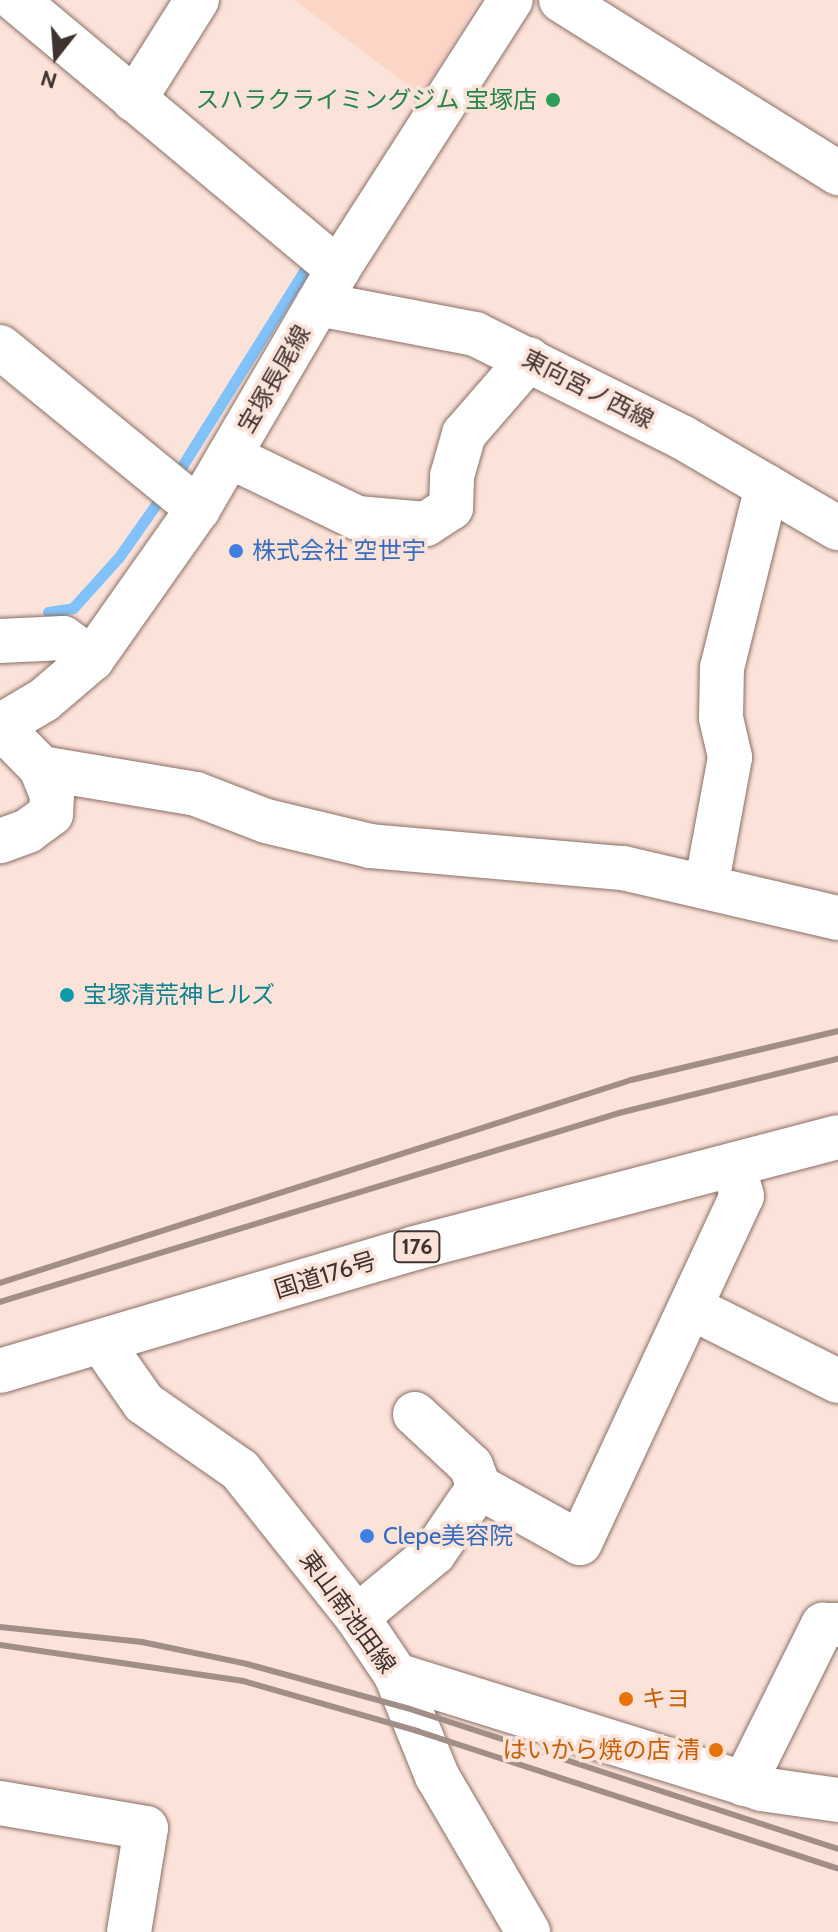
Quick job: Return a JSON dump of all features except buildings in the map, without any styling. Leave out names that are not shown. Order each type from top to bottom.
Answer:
[{"type":"main road","points":[[134,100],[197,0]]},
{"type":"main road","name":"宝塚長尾線","points":[[0,726],[44,700],[92,659],[198,509],[328,286],[511,0]]},
{"type":"main road","points":[[561,0],[838,173]]},
{"type":"main road","name":"東向宮ノ西線","points":[[34,6],[328,286],[475,334],[529,359],[767,486],[838,528]]},
{"type":"main road","points":[[0,347],[198,509]]},
{"type":"main road","points":[[229,456],[357,518],[426,524],[451,508],[452,476],[464,434],[529,359]]},
{"type":"main road","points":[[706,887],[730,757],[721,718],[722,668],[767,486]]},
{"type":"main road","points":[[0,641],[63,638],[92,659]]},
{"type":"main road","points":[[0,726],[41,768],[52,795],[51,814],[28,831],[0,841]]},
{"type":"main road","points":[[41,768],[196,794],[266,821],[370,846],[623,868],[838,918]]},
{"type":"main road","name":"国道176号","points":[[0,1371],[415,1248],[838,1137]]},
{"type":"main road","points":[[415,1414],[471,1466],[479,1487],[580,1543],[742,1196],[733,1165]]},
{"type":"main road","points":[[692,1308],[838,1381]]},
{"type":"main road","name":"東山南池田線","points":[[102,1343],[144,1403],[240,1470],[357,1617],[396,1675],[437,1776],[528,1932]]},
{"type":"main road","points":[[357,1617],[434,1553],[479,1487]]},
{"type":"main road","points":[[744,1784],[823,1625],[838,1625]]},
{"type":"main road","points":[[396,1675],[744,1784],[838,1800]]},
{"type":"main road","points":[[0,1803],[146,1828],[129,1932]]},
{"type":"shaded area","points":[[294,0],[479,0],[421,95]]},
{"type":"waterway","points":[[174,479],[306,268]]},
{"type":"waterway","points":[[48,612],[73,608],[119,557],[164,493]]},
{"type":"railway","points":[[0,1283],[631,1080],[838,1031]]},
{"type":"railway","points":[[0,1302],[619,1113],[838,1059]]},
{"type":"railway","points":[[0,1627],[142,1642],[247,1664],[407,1708],[838,1849]]},
{"type":"railway","points":[[0,1645],[243,1681],[417,1731],[838,1869]]},
{"type":"place","name":"スハラクライミングジム 宝塚店","points":[[553,100]]},
{"type":"place","name":"株式会社 空世宇","points":[[236,551]]},
{"type":"place","name":"宝塚清荒神ヒルズ","points":[[67,995]]},
{"type":"place","name":"Clepe美容院","points":[[367,1536]]},
{"type":"place","name":"キヨ","points":[[626,1699]]},
{"type":"place","name":"はいから焼の店 清","points":[[716,1750]]}]
